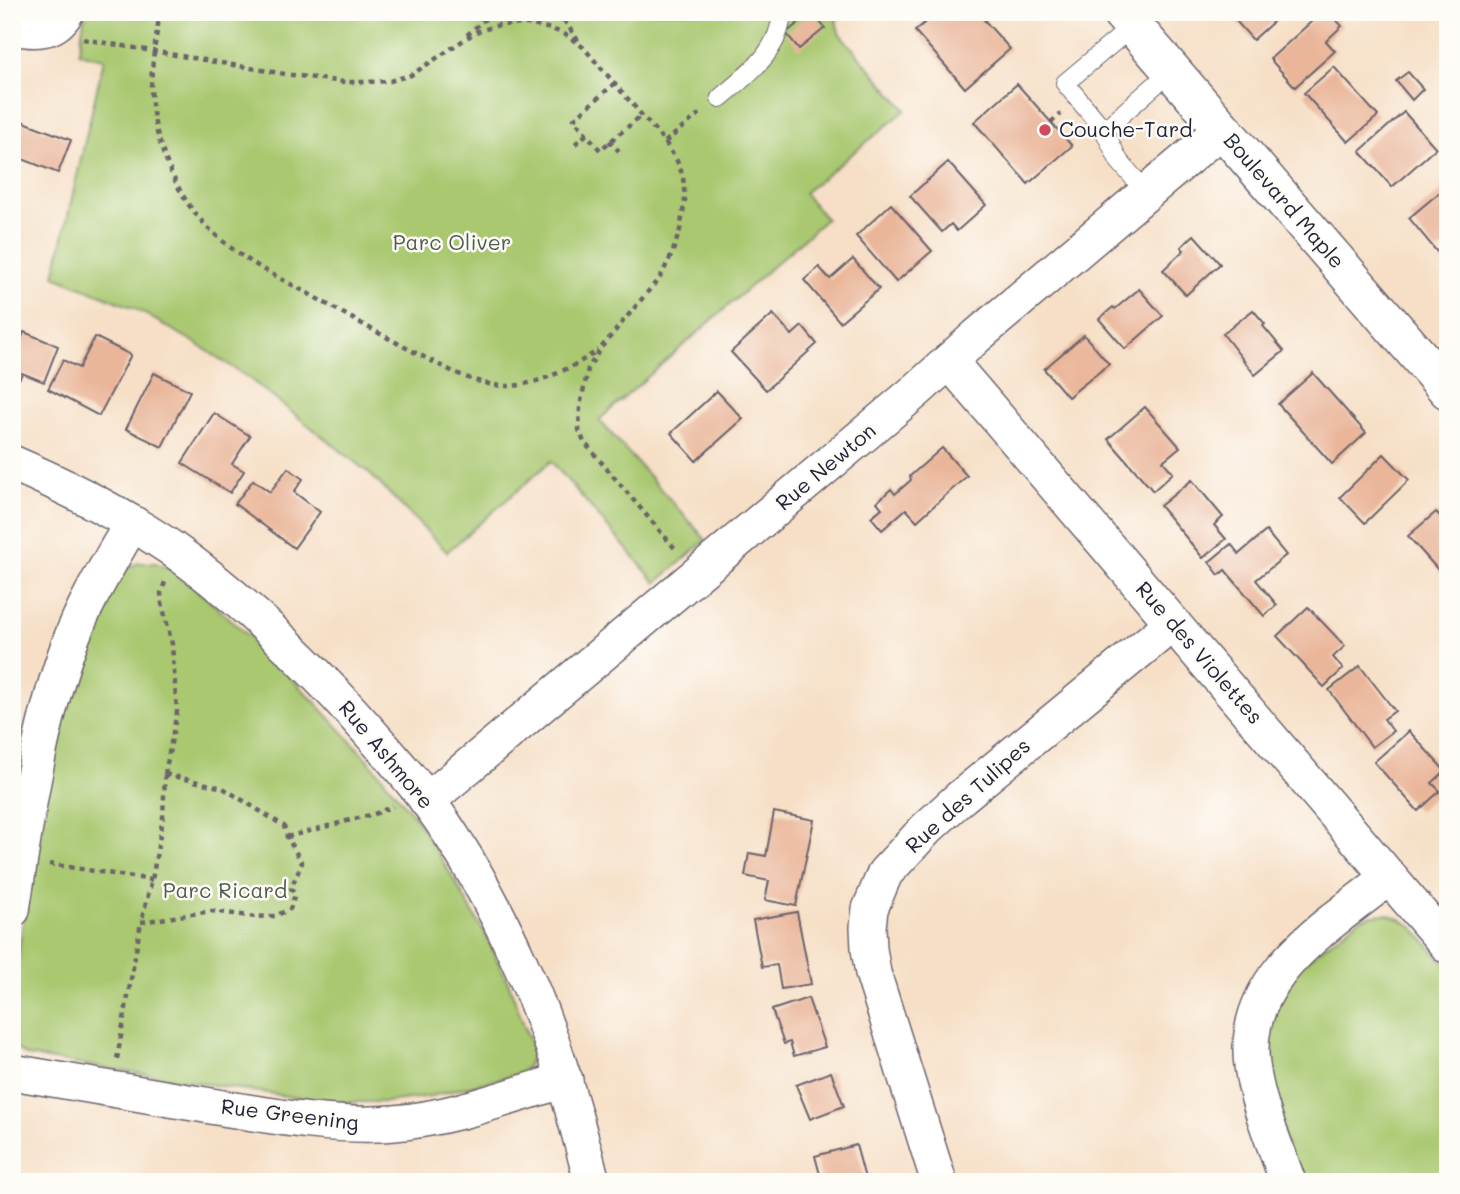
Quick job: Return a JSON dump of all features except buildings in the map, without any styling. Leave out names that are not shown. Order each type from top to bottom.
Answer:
[{"type":"street","name":"Boulevard Maple","points":[[1127,19],[1448,390]]},
{"type":"street","points":[[12,27],[39,29],[67,26]]},
{"type":"street","name":"Rue Newton","points":[[414,801],[781,504],[1222,129]]},
{"type":"street","name":"Rue des Violettes","points":[[949,361],[1448,946]]},
{"type":"street","name":"Rue Ashmore","points":[[12,463],[76,492],[132,523],[196,566],[298,655],[378,742],[414,801],[472,870],[510,941],[554,1047],[592,1182]]},
{"type":"street","points":[[12,910],[41,743],[59,676],[85,607],[132,523]]},
{"type":"street","name":"Rue des Tulipes","points":[[939,1182],[873,973],[868,927],[876,892],[885,873],[935,820],[1173,623]]},
{"type":"street","points":[[1289,1182],[1261,1105],[1252,1068],[1250,1046],[1255,1015],[1262,997],[1291,956],[1389,877]]},
{"type":"street","name":"Rue Greening","points":[[12,1072],[278,1116],[370,1124],[422,1120],[565,1080]]},
{"type":"lane","points":[[720,98],[756,67],[770,50],[777,37],[782,12]]},
{"type":"lane","points":[[1127,19],[1065,83],[1104,130],[1119,162],[1146,192]]},
{"type":"lane","points":[[1104,130],[1171,71]]},
{"type":"path","points":[[160,12],[151,88],[154,121],[163,151],[176,184],[188,204],[209,229],[236,251],[261,268],[371,329],[452,371],[492,385],[524,384],[565,371],[600,349]]},
{"type":"path","points":[[456,45],[493,12]]},
{"type":"path","points":[[558,12],[583,47],[666,142],[683,176],[685,200],[680,230],[672,254],[661,276],[600,349],[589,369],[580,406],[579,430],[584,442],[681,555]]},
{"type":"path","points":[[984,20],[993,12]]},
{"type":"path","points":[[67,26],[154,52],[344,82],[390,81],[411,75],[477,32],[499,25],[527,24],[552,29],[583,47]]},
{"type":"path","points":[[615,83],[574,118],[600,150],[642,115]]},
{"type":"path","points":[[666,142],[720,98]]},
{"type":"path","points":[[575,104],[582,111]]},
{"type":"path","points":[[575,144],[587,134]]},
{"type":"path","points":[[610,141],[619,151]]},
{"type":"path","points":[[115,1070],[141,922],[163,818],[165,774],[177,712],[172,644],[161,593],[170,577]]},
{"type":"path","points":[[141,922],[212,911],[256,917],[275,916],[290,909],[295,895],[291,888],[302,863],[287,837],[284,826],[223,788],[165,774]]},
{"type":"path","points":[[287,837],[414,801]]},
{"type":"path","points":[[46,864],[152,880]]},
{"type":"green space","name":"Parc Oliver","points":[[85,12],[845,12],[836,20],[839,33],[906,110],[804,193],[826,219],[599,420],[706,540],[656,583],[551,461],[447,552],[370,474],[250,379],[194,342],[134,308],[54,276],[104,59],[79,53]]},
{"type":"green space","name":"Parc Ricard","points":[[139,563],[155,563],[169,568],[252,639],[369,761],[415,817],[485,934],[508,982],[531,1044],[532,1056],[527,1067],[518,1074],[431,1096],[387,1102],[344,1102],[292,1097],[27,1056],[18,1050],[12,1040],[12,992],[47,773],[82,652],[117,577]]},
{"type":"green space","points":[[1386,914],[1413,927],[1448,968],[1448,1182],[1302,1182],[1280,1129],[1264,1050],[1280,989],[1298,967],[1360,919]]},
{"type":"place","name":"Couche-Tard","points":[[1045,130]]}]
